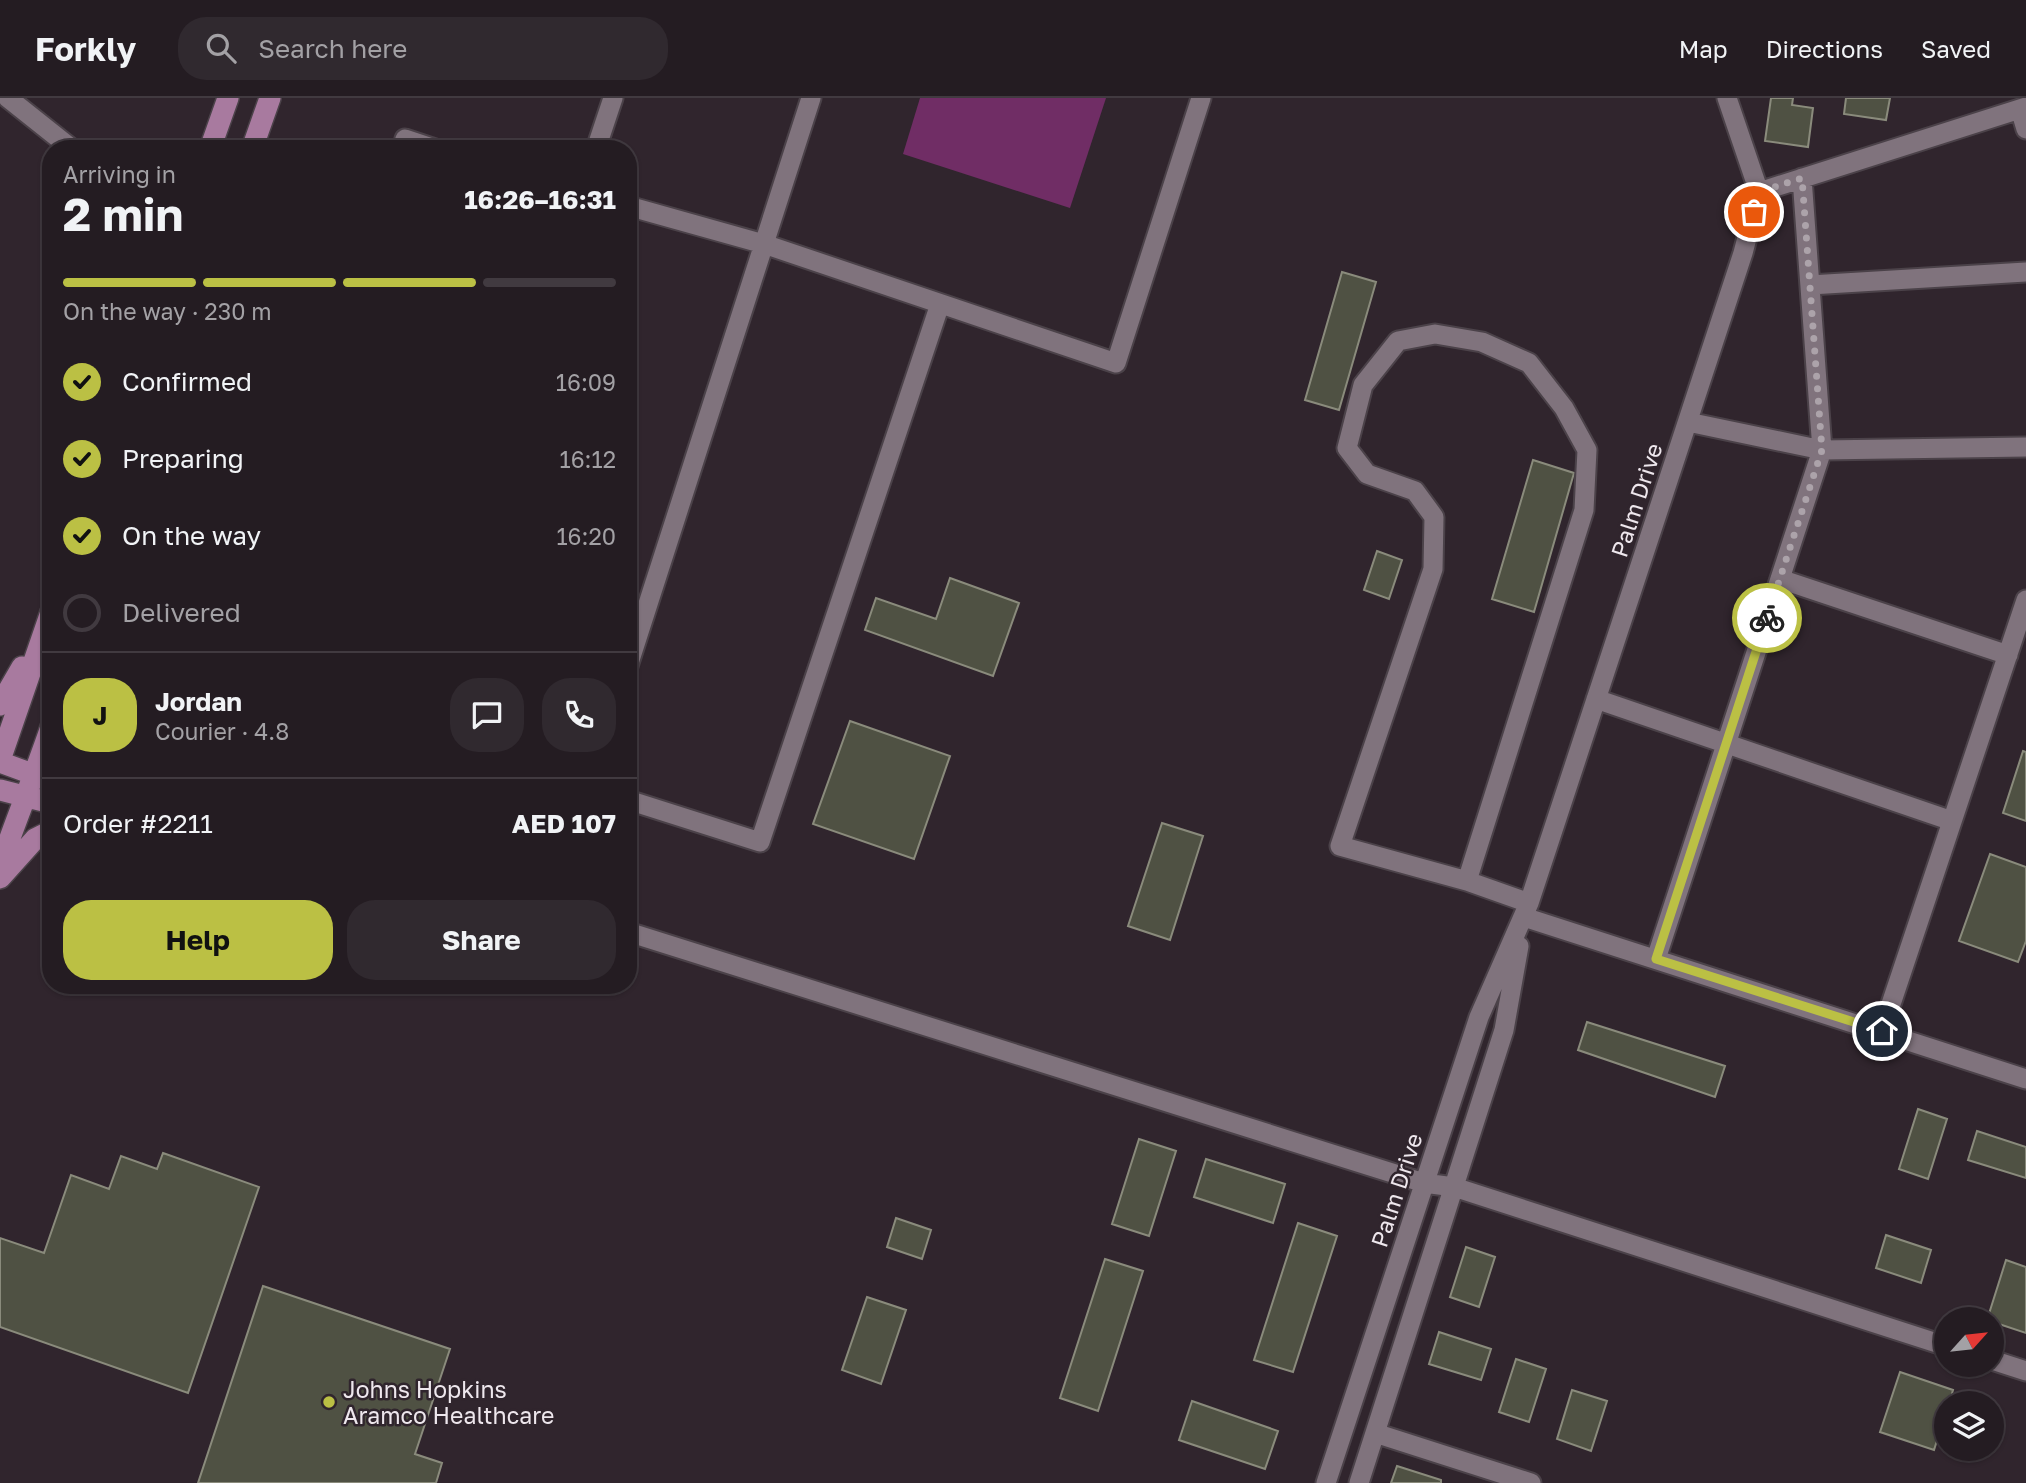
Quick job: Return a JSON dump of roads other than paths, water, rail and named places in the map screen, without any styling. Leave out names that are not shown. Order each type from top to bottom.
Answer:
[{"type":"main road","points":[[213,140],[228,98]]},
{"type":"main road","points":[[255,140],[270,98]]},
{"type":"main road","points":[[0,705],[42,630]]},
{"type":"main road","points":[[42,637],[0,761],[42,776]]},
{"type":"main road","points":[[0,866],[24,798],[42,777]]},
{"type":"main road","points":[[0,790],[42,801]]},
{"type":"main road","points":[[0,878],[35,839],[42,836]]},
{"type":"street","points":[[8,98],[61,140]]},
{"type":"street","points":[[599,140],[613,98]]},
{"type":"street","points":[[637,638],[811,98]]},
{"type":"street","points":[[637,209],[764,244],[1116,363],[1201,98]]},
{"type":"street","points":[[1727,98],[1759,192],[2023,108],[2026,129]]},
{"type":"street","points":[[1656,959],[1822,450],[1802,178]]},
{"type":"street","name":"Palm Drive","points":[[1326,1483],[1479,1017],[1526,910],[1744,253],[1759,192]]},
{"type":"street","points":[[1810,285],[2026,272]]},
{"type":"street","points":[[637,803],[760,842],[940,304]]},
{"type":"street","points":[[1467,881],[1584,510],[1587,450],[1564,408],[1529,363],[1482,342],[1435,334],[1398,341],[1363,385],[1347,448],[1367,474],[1415,491],[1434,517],[1433,569],[1340,846],[1467,881],[1526,910],[1656,959],[2026,1079]]},
{"type":"street","points":[[1688,422],[1822,450],[2026,447]]},
{"type":"street","points":[[1780,579],[2008,655]]},
{"type":"street","points":[[1882,1031],[2026,600]]},
{"type":"street","points":[[1596,699],[1952,821]]},
{"type":"street","name":"Palm Drive","points":[[1359,1483],[1504,1030],[1526,910]]},
{"type":"street","points":[[637,935],[1424,1183],[1454,1187],[1934,1342]]},
{"type":"street","points":[[2004,1364],[2026,1371]]},
{"type":"street","points":[[1375,1433],[1531,1483]]},
{"type":"place","name":"Johns Hopkins Aramco Healthcare","points":[[329,1402]]}]
